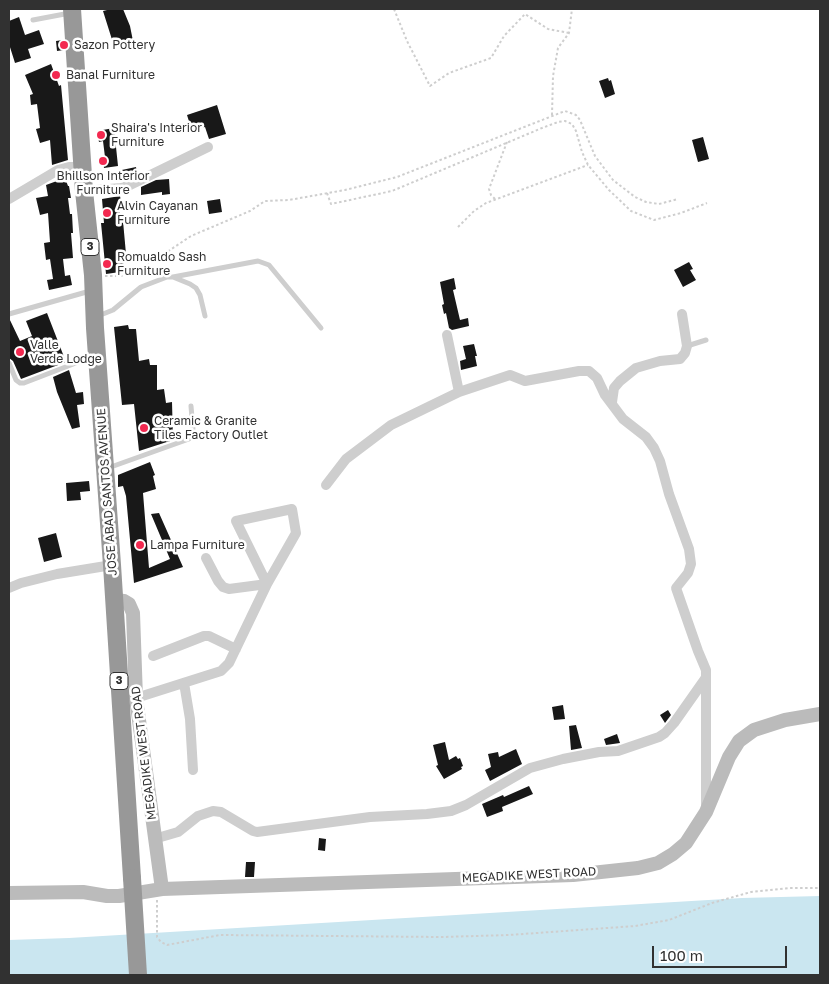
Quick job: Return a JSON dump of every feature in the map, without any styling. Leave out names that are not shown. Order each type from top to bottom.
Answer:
[{"type":"highway","name":"JOSE ABAD SANTOS AVENUE","points":[[72,11],[84,191],[93,283],[138,975]]},
{"type":"street","points":[[84,191],[121,188],[130,185],[208,147]]},
{"type":"street","points":[[9,199],[58,170],[69,167],[83,167]]},
{"type":"street","points":[[612,402],[614,388],[636,368],[660,361],[680,359],[684,354],[687,346],[682,314]]},
{"type":"street","points":[[447,335],[459,392]]},
{"type":"street","points":[[326,485],[346,459],[391,425],[459,392],[510,376],[525,380],[589,371],[597,378],[605,395],[623,419],[646,437],[654,448],[691,556],[688,573],[676,588],[706,670],[706,812]]},
{"type":"street","points":[[136,698],[221,671],[229,663],[267,584],[296,533],[292,509],[236,521],[267,584]]},
{"type":"street","points":[[206,558],[223,587],[229,589],[267,584]]},
{"type":"street","points":[[9,588],[57,574],[112,565]]},
{"type":"street","name":"MEGADIKE WEST ROAD","points":[[114,600],[124,601],[133,613],[136,698],[159,889]]},
{"type":"street","points":[[153,656],[204,636],[210,636],[236,649]]},
{"type":"street","points":[[154,839],[178,832],[198,816],[212,812],[221,812],[257,832],[370,817],[451,811],[466,805],[530,768],[599,752],[618,751],[659,737],[674,723],[702,686],[706,677]]},
{"type":"street","points":[[184,683],[190,719],[193,770]]},
{"type":"street","name":"MEGADIKE WEST ROAD","points":[[9,893],[83,892],[119,896],[159,889],[573,874],[638,868],[658,863],[686,843],[706,812],[729,757],[739,741],[754,730],[785,720],[820,714]]},
{"type":"lane","points":[[34,20],[72,11]]},
{"type":"lane","points":[[94,318],[113,310],[141,287],[160,278],[258,261],[269,266],[321,328]]},
{"type":"lane","points":[[173,277],[196,288],[200,295],[205,316]]},
{"type":"lane","points":[[9,314],[93,283]]},
{"type":"lane","points":[[687,346],[706,340]]},
{"type":"lane","points":[[9,363],[16,380],[24,383],[97,355]]},
{"type":"lane","points":[[105,469],[189,439],[193,430],[191,406]]},
{"type":"path","points":[[394,9],[407,41],[430,86],[449,72],[491,58],[504,36],[525,14],[548,28],[569,33]]},
{"type":"path","points":[[552,115],[553,76],[558,48],[569,33],[572,9]]},
{"type":"path","points":[[93,283],[134,274],[191,236],[250,211],[265,201],[289,200],[397,177],[565,111],[576,115],[583,125],[595,156],[613,180],[635,197],[646,202],[659,204],[678,199]]},
{"type":"path","points":[[327,193],[331,204],[392,191],[507,142],[565,121],[572,124],[576,131],[588,165],[631,211],[654,220],[681,213],[706,203]]},
{"type":"path","points":[[496,199],[489,190],[507,142]]},
{"type":"path","points":[[458,227],[474,211],[496,199],[588,165]]},
{"type":"path","points":[[159,889],[157,937],[160,942],[167,945],[220,935],[509,936],[635,926],[669,920],[712,903],[751,892],[789,888],[820,888]]},
{"type":"water","points":[[820,896],[820,975],[9,975],[9,940],[742,898]]},
{"type":"building","points":[[123,9],[130,26],[133,41],[114,46],[103,11]]},
{"type":"building","points":[[19,17],[25,35],[39,30],[44,44],[28,49],[31,58],[15,63],[9,44],[9,21]]},
{"type":"building","points":[[63,40],[64,50],[57,51],[56,41]]},
{"type":"building","points":[[51,64],[59,86],[61,85],[68,160],[52,165],[50,140],[40,143],[36,129],[40,128],[37,104],[31,105],[30,95],[33,94],[25,75]]},
{"type":"building","points":[[608,78],[609,81],[611,80],[615,94],[605,98],[599,81]]},
{"type":"building","points":[[217,105],[226,134],[209,139],[205,127],[192,131],[187,115]]},
{"type":"building","points":[[114,128],[118,166],[104,168],[102,157],[105,157],[103,141],[99,142],[97,131]]},
{"type":"building","points":[[703,137],[709,159],[698,162],[692,140]]},
{"type":"building","points":[[136,167],[137,174],[120,181],[117,171]]},
{"type":"building","points":[[65,178],[69,186],[71,198],[68,198],[70,214],[72,214],[73,258],[63,259],[65,276],[70,275],[72,285],[49,290],[47,280],[53,279],[50,259],[46,260],[44,243],[50,242],[48,213],[40,215],[36,198],[48,196],[46,185]]},
{"type":"building","points":[[169,179],[170,194],[162,195],[162,192],[141,195],[141,187],[156,180]]},
{"type":"building","points":[[120,196],[122,206],[119,207],[121,221],[123,221],[126,254],[122,254],[124,268],[120,269],[120,272],[106,274],[101,223],[104,223],[102,199]]},
{"type":"building","points":[[220,199],[222,212],[209,214],[207,201]]},
{"type":"building","points":[[689,262],[693,269],[690,270],[696,280],[683,287],[674,270]]},
{"type":"building","points":[[454,278],[456,289],[453,290],[460,320],[468,318],[469,326],[452,330],[449,328],[446,313],[444,314],[440,282]]},
{"type":"building","points":[[47,313],[66,362],[21,379],[13,361],[9,358],[9,318],[20,341],[32,336],[26,321]]},
{"type":"building","points":[[128,325],[129,329],[136,329],[139,361],[149,359],[150,365],[157,365],[157,390],[164,389],[166,403],[172,402],[173,440],[139,451],[134,404],[122,405],[114,327]]},
{"type":"building","points":[[474,344],[477,366],[461,370],[460,361],[466,359],[463,346]]},
{"type":"building","points":[[69,370],[76,393],[83,392],[84,404],[77,405],[80,427],[72,429],[53,377]]},
{"type":"building","points":[[150,462],[155,475],[153,476],[156,489],[143,493],[149,568],[170,559],[151,514],[159,513],[183,567],[134,583],[126,496],[123,486],[118,487],[118,475]]},
{"type":"building","points":[[89,481],[90,491],[80,492],[81,500],[67,501],[66,483]]},
{"type":"building","points":[[56,533],[62,557],[44,562],[38,538]]},
{"type":"building","points":[[563,705],[565,719],[554,720],[552,707]]},
{"type":"building","points":[[668,710],[671,715],[665,723],[660,715]]},
{"type":"building","points":[[576,725],[582,748],[571,750],[569,726]]},
{"type":"building","points":[[617,734],[620,743],[606,745],[604,739]]},
{"type":"building","points":[[445,742],[449,760],[456,756],[458,759],[460,758],[463,766],[461,767],[462,769],[444,779],[436,766],[438,765],[433,745]]},
{"type":"building","points":[[516,749],[522,764],[490,781],[485,770],[491,767],[488,754],[498,752],[499,757]]},
{"type":"building","points":[[529,786],[533,794],[502,807],[503,811],[487,817],[482,804]]},
{"type":"building","points":[[319,838],[326,839],[325,851],[318,850]]},
{"type":"building","points":[[246,862],[255,862],[254,877],[245,877]]},
{"type":"place","name":"Sazon Pottery","points":[[64,45]]},
{"type":"place","name":"Banal Furniture","points":[[56,75]]},
{"type":"place","name":"Shaira's Interior Furniture","points":[[101,135]]},
{"type":"place","name":"Bhillson Interior Furniture","points":[[103,161]]},
{"type":"place","name":"Alvin Cayanan Furniture","points":[[107,213]]},
{"type":"place","name":"Romualdo Sash Furniture","points":[[107,264]]},
{"type":"place","name":"Valle Verde Lodge","points":[[20,352]]},
{"type":"place","name":"Ceramic & Granite Tiles Factory Outlet","points":[[144,428]]},
{"type":"place","name":"Lampa Furniture","points":[[140,545]]}]
